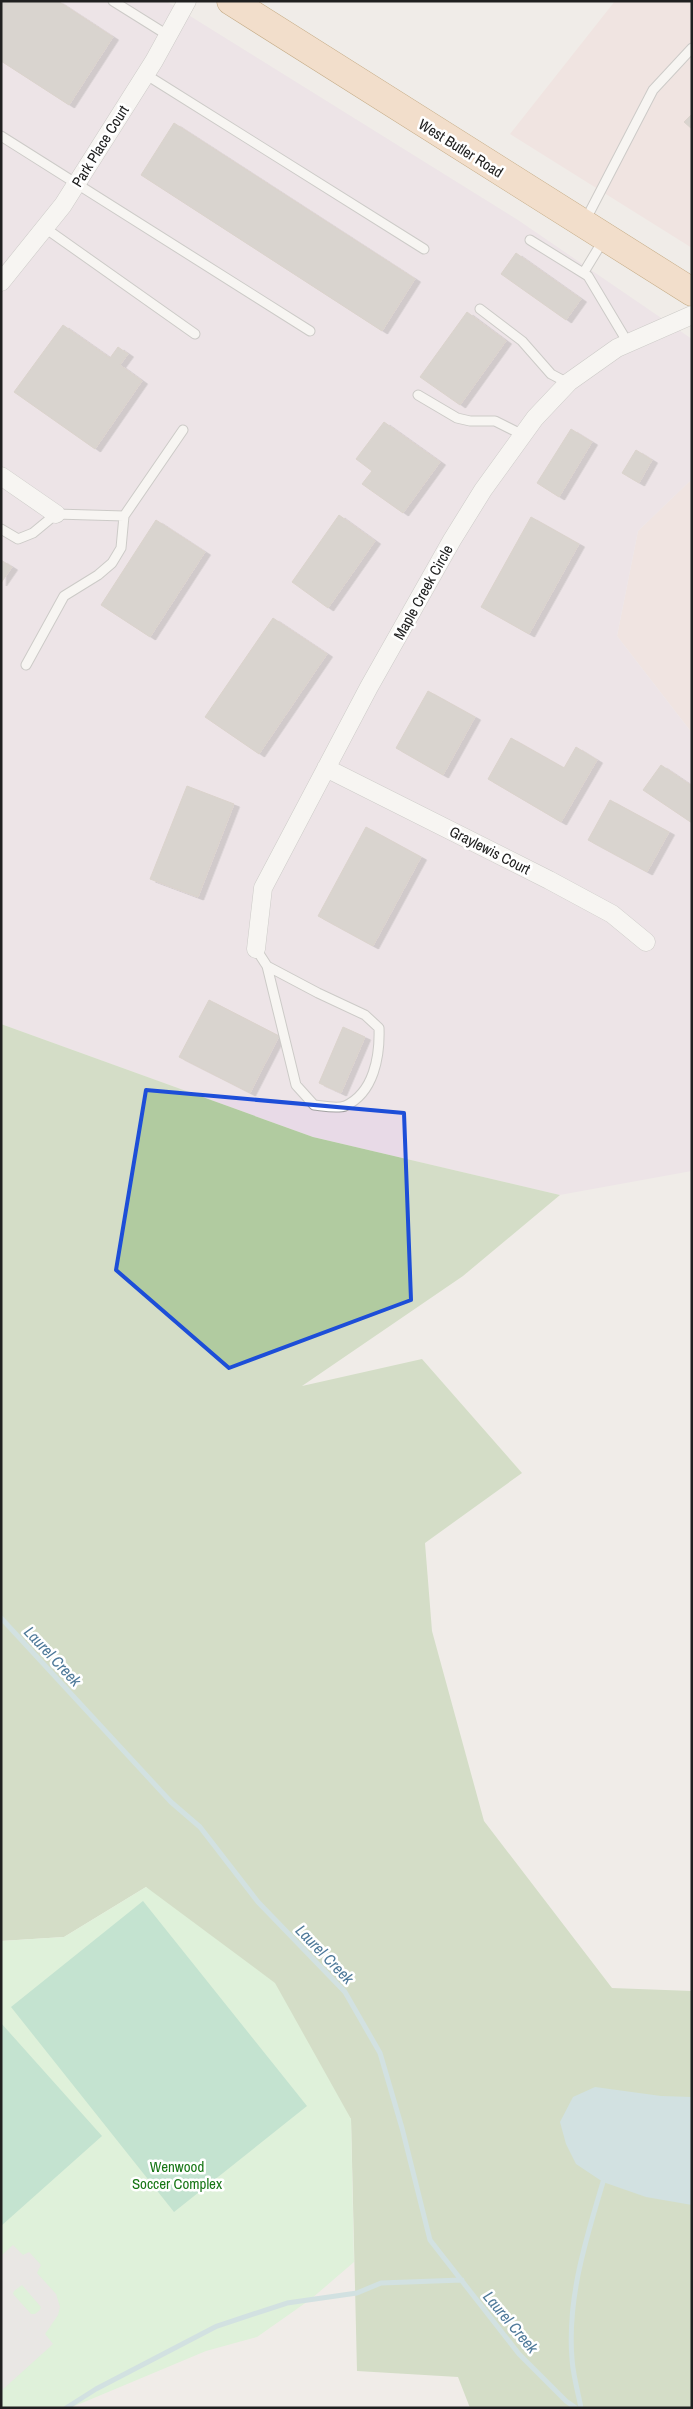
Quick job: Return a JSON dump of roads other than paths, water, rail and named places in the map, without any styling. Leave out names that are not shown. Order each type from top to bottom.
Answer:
[{"type":"main road","name":"West Butler Road","points":[[231,1],[594,232],[692,292]]},
{"type":"street","name":"Park Place Court","points":[[1,282],[45,228],[76,184],[169,36],[187,1]]},
{"type":"street","name":"Maple Creek Circle","points":[[256,949],[263,888],[326,768],[452,540],[484,490],[541,411],[590,365],[628,343],[692,315]]},
{"type":"street","points":[[1,476],[56,514]]},
{"type":"street","name":"Graylewis Court","points":[[326,768],[549,880],[612,914],[646,942]]},
{"type":"lane","points":[[113,1],[169,36]]},
{"type":"lane","points":[[584,272],[594,232],[653,90],[692,48]]},
{"type":"lane","points":[[145,74],[424,249]]},
{"type":"lane","points":[[1,136],[310,331]]},
{"type":"lane","points":[[45,228],[195,334]]},
{"type":"lane","points":[[530,240],[584,272],[595,285],[628,343]]},
{"type":"lane","points":[[480,308],[522,341],[551,374],[568,384]]},
{"type":"lane","points":[[418,395],[457,418],[470,422],[496,421],[523,436]]},
{"type":"lane","points":[[26,664],[64,596],[98,575],[112,563],[121,548],[124,516],[183,430]]},
{"type":"lane","points":[[1,530],[18,540],[33,533],[56,514],[124,516]]},
{"type":"lane","points":[[256,949],[268,966],[296,1085],[314,1106],[344,1107],[361,1095],[371,1079],[379,1045],[379,1028],[365,1015],[318,993],[268,966]]},
{"type":"water","points":[[595,2087],[661,2096],[692,2097],[692,2205],[646,2197],[603,2182],[576,2164],[566,2144],[560,2122],[573,2097]]},
{"type":"waterway","name":"Laurel Creek","points":[[1,1618],[171,1802],[200,1827],[258,1902],[345,1992],[380,2053],[402,2128],[430,2240],[519,2354],[566,2401],[576,2408]]},
{"type":"waterway","points":[[581,2408],[574,2377],[571,2336],[572,2314],[584,2247],[603,2182]]},
{"type":"waterway","points":[[66,2408],[96,2389],[217,2326],[287,2303],[357,2293],[381,2283],[462,2280]]},
{"type":"park label","name":"Wenwood Soccer Complex","points":[[177,2174]]}]
